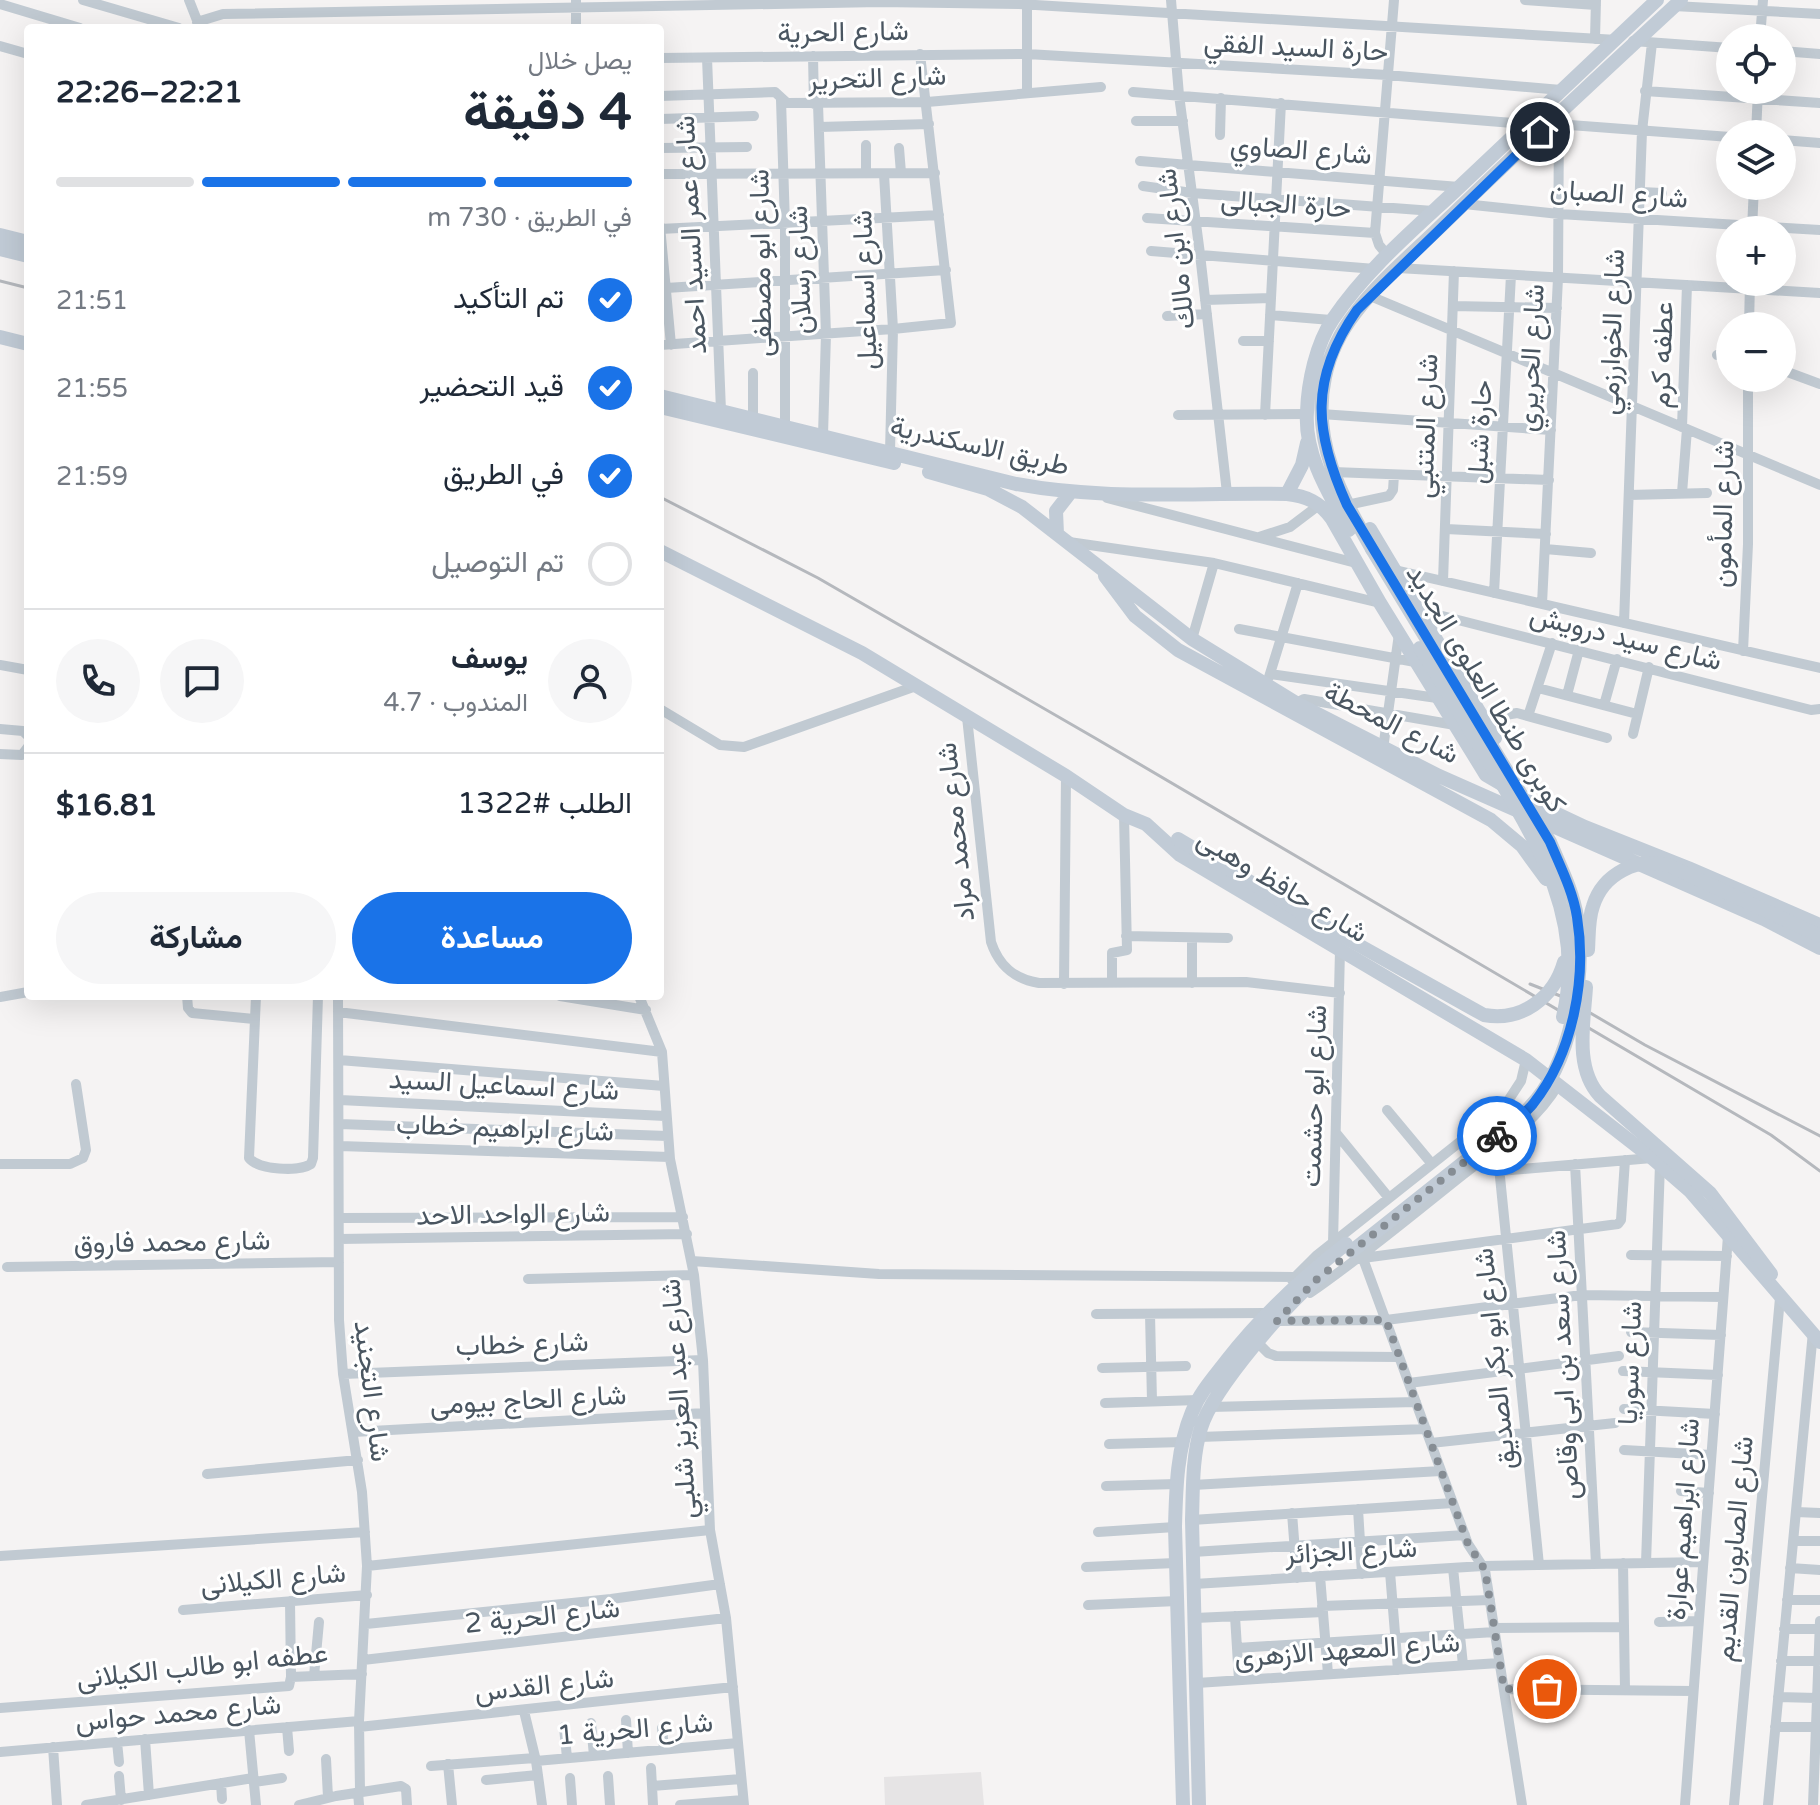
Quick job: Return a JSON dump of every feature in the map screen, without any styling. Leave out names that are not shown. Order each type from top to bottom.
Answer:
[{"type":"main road","points":[[1657,0],[1433,211],[1375,269],[1331,320],[1315,364],[1314,414],[1380,603],[1486,775],[1534,803],[1820,925]]},
{"type":"main road","points":[[1287,494],[1302,465],[1325,377],[1346,325],[1370,296],[1464,204],[1559,115],[1644,42],[1677,3]]},
{"type":"main road","points":[[0,235],[24,241]]},
{"type":"main road","points":[[0,249],[24,255]]},
{"type":"main road","points":[[0,337],[24,343]]},
{"type":"main road","name":"طريق الاسكندرية","points":[[664,397],[1016,484],[1070,493],[1287,494],[1298,495],[1319,505]]},
{"type":"main road","name":"طريق الاسكندرية","points":[[664,408],[970,483],[1022,507],[1062,538]]},
{"type":"main road","points":[[1308,434],[1320,475],[1363,554]]},
{"type":"main road","points":[[1062,538],[1056,511],[1070,493]]},
{"type":"main road","points":[[1319,505],[1363,554]]},
{"type":"main road","points":[[1347,505],[1366,523],[1534,803]]},
{"type":"main road","name":"شارع المحطة","points":[[1062,538],[1192,639],[1268,680],[1296,703],[1383,749],[1764,919],[1820,948]]},
{"type":"main road","name":"شارع حافظ وهبى","points":[[664,553],[862,653],[1066,776],[1124,815],[1146,824],[1180,855],[1526,1060],[1690,1191],[1812,1332]]},
{"type":"main road","name":"كوبرى طنطا العلوى الجديد","points":[[1351,1250],[1524,1099],[1544,1069],[1560,1026],[1567,991],[1564,915],[1553,877],[1533,837],[1363,554]]},
{"type":"main road","name":"كوبرى طنطا العلوى الجديد","points":[[1271,1317],[1287,1300],[1531,1107],[1552,1074],[1564,1046],[1574,1011],[1580,969],[1577,914],[1550,842],[1363,554]]},
{"type":"main road","points":[[1102,568],[1109,583],[1135,616],[1178,650],[1471,808],[1508,832],[1536,863],[1564,915]]},
{"type":"main road","points":[[1476,792],[1483,785],[1486,775]]},
{"type":"main road","points":[[1146,824],[1178,839],[1341,936],[1484,1015],[1509,1016],[1539,1001],[1561,971],[1567,945]]},
{"type":"main road","points":[[1812,1332],[1710,1193],[1600,1096],[1587,1078],[1583,1044],[1589,919],[1593,904],[1609,879],[1634,865],[1654,863],[1670,866],[1820,936]]},
{"type":"main road","points":[[1199,1805],[1192,1520],[1193,1485],[1204,1403],[1258,1343],[1271,1317]]},
{"type":"main road","points":[[1183,1805],[1175,1527],[1176,1484],[1183,1442],[1204,1403],[1271,1317]]},
{"type":"main road","points":[[1178,1644],[1196,1644]]},
{"type":"street","points":[[83,0],[165,24]]},
{"type":"street","points":[[189,0],[198,24]]},
{"type":"street","name":"شارع ابن مالك","points":[[1171,0],[1179,95],[1227,493]]},
{"type":"street","points":[[1388,256],[1379,245],[1375,233],[1394,0]]},
{"type":"street","points":[[1525,0],[1596,2],[1595,39]]},
{"type":"street","points":[[200,24],[223,14],[372,6],[1027,2],[1172,14],[1716,47]]},
{"type":"street","points":[[1027,2],[1027,93]]},
{"type":"street","points":[[1677,3],[1762,6],[1820,14]]},
{"type":"street","points":[[0,4],[67,24]]},
{"type":"street","name":"شارع الخوارزمي","points":[[1624,623],[1645,91],[1644,42]]},
{"type":"street","points":[[0,46],[24,53]]},
{"type":"street","points":[[1796,52],[1820,54]]},
{"type":"street","points":[[664,268],[666,345],[949,324],[952,321],[920,54]]},
{"type":"street","name":"شارع الحرية","points":[[664,58],[1027,54]]},
{"type":"street","name":"حارة السيد الفقي","points":[[1027,54],[1387,75],[1561,90]]},
{"type":"street","name":"شارع رسلان","points":[[813,56],[819,127],[826,334],[823,435]]},
{"type":"street","name":"شارع عمر السيد احمد","points":[[707,58],[721,411]]},
{"type":"street","name":"شارع التحرير","points":[[664,96],[775,92],[787,103],[927,102],[1101,87]]},
{"type":"street","points":[[1645,91],[1716,93]]},
{"type":"street","points":[[1133,92],[1525,124]]},
{"type":"street","points":[[1220,135],[1221,98]]},
{"type":"street","name":"شارع ابو مصطفى","points":[[781,100],[786,280],[785,426]]},
{"type":"street","points":[[1796,100],[1820,103]]},
{"type":"street","points":[[1265,415],[1281,103]]},
{"type":"street","points":[[1559,115],[1570,125],[1716,136]]},
{"type":"street","name":"شارع الحريري","points":[[1542,604],[1555,374],[1559,115]]},
{"type":"street","points":[[664,119],[754,116]]},
{"type":"street","points":[[1136,121],[1183,121]]},
{"type":"street","points":[[819,127],[929,124]]},
{"type":"street","points":[[1796,141],[1820,143]]},
{"type":"street","points":[[866,145],[866,173]]},
{"type":"street","points":[[664,148],[747,147]]},
{"type":"street","points":[[899,148],[901,173]]},
{"type":"street","name":"شارع الصاوي","points":[[1140,161],[1459,187]]},
{"type":"street","points":[[664,174],[935,173]]},
{"type":"street","name":"شارع اسماعيل","points":[[884,174],[893,329],[890,452]]},
{"type":"street","points":[[1143,186],[1192,193],[1433,211]]},
{"type":"street","points":[[1641,192],[1662,193]]},
{"type":"street","name":"شارع الصبان","points":[[1464,204],[1716,225]]},
{"type":"street","points":[[664,228],[822,223],[939,215]]},
{"type":"street","name":"حارة الجبالى","points":[[1147,218],[1375,233]]},
{"type":"street","name":"شارع الصبان","points":[[1796,229],[1820,230]]},
{"type":"street","points":[[1151,251],[1375,269]]},
{"type":"street","points":[[1398,268],[1716,285]]},
{"type":"street","points":[[666,288],[946,270]]},
{"type":"street","name":"شارع المتنبي","points":[[1443,581],[1454,271]]},
{"type":"street","name":"حارة شبل","points":[[1494,593],[1511,275]]},
{"type":"street","name":"عطفه كرم","points":[[1682,493],[1687,285]]},
{"type":"street","points":[[1796,291],[1820,293]]},
{"type":"street","points":[[1370,296],[1820,485]]},
{"type":"street","points":[[1205,300],[1271,298]]},
{"type":"street","points":[[1453,306],[1557,308]]},
{"type":"street","points":[[1167,316],[1207,314]]},
{"type":"street","points":[[1270,315],[1331,320]]},
{"type":"street","points":[[1243,341],[1269,341]]},
{"type":"street","points":[[753,373],[753,418]]},
{"type":"street","points":[[1796,375],[1820,384]]},
{"type":"street","name":"شارع المأمون","points":[[1743,651],[1748,544],[1748,392]]},
{"type":"street","points":[[1178,415],[1314,414],[1551,430]]},
{"type":"street","points":[[1333,472],[1549,480]]},
{"type":"street","points":[[1347,505],[1389,496],[1393,490],[1394,475]]},
{"type":"street","points":[[1629,495],[1707,493]]},
{"type":"street","points":[[1095,495],[1255,537],[1363,554]]},
{"type":"street","points":[[1255,537],[1290,527],[1319,505]]},
{"type":"street","points":[[1446,529],[1546,534]]},
{"type":"street","points":[[1062,538],[1214,563],[1380,603]]},
{"type":"street","points":[[1545,549],[1591,553]]},
{"type":"street","points":[[1192,639],[1214,563]]},
{"type":"street","points":[[1395,570],[1820,668]]},
{"type":"street","points":[[1298,583],[1268,680],[1437,698]]},
{"type":"street","name":"شارع سيد درويش","points":[[1419,610],[1811,710],[1820,709]]},
{"type":"street","points":[[1239,629],[1415,662]]},
{"type":"street","points":[[1383,749],[1399,634]]},
{"type":"street","points":[[1528,716],[1552,643]]},
{"type":"street","points":[[1567,695],[1579,650]]},
{"type":"street","points":[[1604,705],[1617,659]]},
{"type":"street","points":[[0,665],[24,669]]},
{"type":"street","points":[[1633,734],[1649,667]]},
{"type":"street","points":[[664,711],[720,745],[744,747],[916,686]]},
{"type":"street","points":[[1538,688],[1637,714]]},
{"type":"street","points":[[1296,703],[1304,699],[1388,711],[1455,725]]},
{"type":"street","points":[[1500,716],[1511,712],[1607,738]]},
{"type":"street","name":"شارع محمد مراد","points":[[967,717],[991,942],[1000,962],[1018,977],[1039,983],[1064,984]]},
{"type":"street","points":[[0,729],[24,732]]},
{"type":"street","points":[[0,754],[22,755],[24,752]]},
{"type":"street","points":[[1066,776],[1064,984],[1246,982],[1340,993]]},
{"type":"street","points":[[1112,982],[1112,953],[1127,950],[1124,815]]},
{"type":"street","points":[[1126,936],[1228,938]]},
{"type":"street","points":[[1192,938],[1192,983]]},
{"type":"street","name":"شارع ابو حشمت","points":[[1340,950],[1336,1133],[1351,1250]]},
{"type":"street","points":[[0,997],[24,993]]},
{"type":"street","points":[[187,1000],[192,1013],[254,1019]]},
{"type":"street","points":[[256,1000],[249,1158],[260,1167],[308,1167],[313,1158],[318,1000]]},
{"type":"street","name":"شارع التجنيد","points":[[338,1000],[339,1262],[343,1374],[358,1460],[367,1566],[359,1724],[359,1805]]},
{"type":"street","points":[[585,1000],[646,1010]]},
{"type":"street","name":"شارع عبد العزيز شلبي","points":[[641,1000],[662,1052],[669,1157],[694,1275],[703,1360],[710,1530],[726,1618],[744,1802]]},
{"type":"street","points":[[338,1012],[662,1052]]},
{"type":"street","points":[[339,1060],[664,1086]]},
{"type":"street","points":[[1351,1250],[1389,1198],[1504,1107],[1517,1090],[1526,1060]]},
{"type":"street","points":[[0,1164],[75,1163],[83,1158],[86,1150],[76,1084]]},
{"type":"street","points":[[692,1261],[879,1274],[1294,1277],[1351,1250],[1497,1147],[1543,1107],[1558,1085]]},
{"type":"street","name":"شارع اسماعيل السيد","points":[[340,1100],[665,1116]]},
{"type":"street","points":[[1387,1110],[1432,1164]]},
{"type":"street","points":[[340,1124],[667,1136]]},
{"type":"street","points":[[1336,1133],[1389,1198]]},
{"type":"street","name":"شارع ابراهيم خطاب","points":[[340,1146],[669,1157]]},
{"type":"street","name":"شارع ابو بكر الصديق","points":[[1497,1147],[1539,1565]]},
{"type":"street","points":[[1351,1250],[1506,1239],[1618,1224],[1621,1220],[1625,1160]]},
{"type":"street","points":[[1499,1171],[1625,1160],[1656,1161]]},
{"type":"street","name":"شارع سوريا","points":[[1646,1563],[1657,1255],[1656,1161]]},
{"type":"street","name":"شارع سعد بن ابى وقاص","points":[[1575,1164],[1596,1564]]},
{"type":"street","points":[[339,1218],[683,1217]]},
{"type":"street","name":"شارع الواحد الاحد","points":[[339,1239],[687,1234]]},
{"type":"street","name":"شارع ابراهيم عوارة","points":[[1685,1805],[1728,1236]]},
{"type":"street","points":[[1351,1250],[1386,1320],[1471,1552],[1483,1566],[1522,1805]]},
{"type":"street","points":[[1631,1255],[1727,1256]]},
{"type":"street","name":"شارع محمد فاروق","points":[[7,1267],[339,1262]]},
{"type":"street","points":[[528,1279],[694,1275]]},
{"type":"street","points":[[1287,1300],[1294,1277]]},
{"type":"street","points":[[1096,1314],[1386,1320],[1582,1295],[1723,1297]]},
{"type":"street","name":"شارع الصابون القديم","points":[[1734,1805],[1780,1298]]},
{"type":"street","points":[[1150,1314],[1152,1401]]},
{"type":"street","points":[[1631,1332],[1721,1335]]},
{"type":"street","points":[[1768,1805],[1812,1332]]},
{"type":"street","points":[[1258,1343],[1276,1356],[1399,1357]]},
{"type":"street","points":[[1409,1383],[1619,1356]]},
{"type":"street","name":"شارع خطاب","points":[[343,1374],[703,1360]]},
{"type":"street","points":[[1102,1368],[1186,1366]]},
{"type":"street","points":[[1623,1371],[1718,1375]]},
{"type":"street","points":[[1105,1403],[1416,1402]]},
{"type":"street","points":[[1624,1409],[1715,1414]]},
{"type":"street","name":"شارع الحاج بيومى","points":[[353,1432],[705,1413]]},
{"type":"street","points":[[1431,1443],[1615,1423]]},
{"type":"street","points":[[1199,1437],[1426,1429]]},
{"type":"street","points":[[1109,1444],[1183,1442]]},
{"type":"street","points":[[1624,1450],[1711,1455]]},
{"type":"street","points":[[207,1474],[358,1460]]},
{"type":"street","points":[[1193,1485],[1441,1471]]},
{"type":"street","points":[[1106,1486],[1176,1484]]},
{"type":"street","points":[[1681,1491],[1709,1493]]},
{"type":"street","points":[[1192,1520],[1453,1503]]},
{"type":"street","points":[[1358,1509],[1362,1574]]},
{"type":"street","points":[[1796,1512],[1820,1513]]},
{"type":"street","points":[[1292,1513],[1297,1578]]},
{"type":"street","points":[[1098,1532],[1175,1527]]},
{"type":"street","points":[[367,1566],[710,1530]]},
{"type":"street","points":[[0,1556],[365,1532]]},
{"type":"street","points":[[1193,1552],[1465,1535]]},
{"type":"street","points":[[1793,1541],[1820,1541]]},
{"type":"street","name":"شارع الجزائر","points":[[1194,1584],[1483,1566],[1703,1562]]},
{"type":"street","points":[[1086,1567],[1175,1563]]},
{"type":"street","points":[[1623,1563],[1625,1690]]},
{"type":"street","points":[[1453,1568],[1463,1665]]},
{"type":"street","points":[[1790,1568],[1820,1570]]},
{"type":"street","points":[[1390,1572],[1398,1670]]},
{"type":"street","points":[[1320,1576],[1328,1674]]},
{"type":"street","points":[[366,1624],[611,1599],[720,1584]]},
{"type":"street","name":"شارع الكيلانى","points":[[183,1610],[367,1595]]},
{"type":"street","points":[[1195,1618],[1393,1603],[1490,1600]]},
{"type":"street","points":[[1787,1600],[1820,1600]]},
{"type":"street","points":[[290,1601],[291,1677]]},
{"type":"street","points":[[1088,1605],[1177,1601]]},
{"type":"street","points":[[1235,1616],[1239,1680]]},
{"type":"street","name":"شارع الحرية 2","points":[[363,1660],[726,1618]]},
{"type":"street","points":[[1659,1622],[1699,1621]]},
{"type":"street","points":[[1813,1805],[1820,1621]]},
{"type":"street","points":[[314,1676],[319,1622]]},
{"type":"street","points":[[1237,1648],[1495,1630],[1624,1627]]},
{"type":"street","points":[[1784,1629],[1820,1629]]},
{"type":"street","points":[[1781,1661],[1818,1661]]},
{"type":"street","name":"شارع المعهد الازهرى","points":[[1197,1683],[1499,1663]]},
{"type":"street","name":"عطفه ابو طالب الكيلانى","points":[[0,1708],[289,1686],[291,1677],[362,1674]]},
{"type":"street","name":"شارع القدس","points":[[359,1724],[524,1711],[733,1687]]},
{"type":"street","points":[[1504,1689],[1693,1691]]},
{"type":"street","points":[[1778,1697],[1817,1698]]},
{"type":"street","points":[[524,1711],[542,1805]]},
{"type":"street","points":[[626,1720],[628,1753]]},
{"type":"street","points":[[591,1723],[594,1756]]},
{"type":"street","name":"شارع محمد حواس","points":[[0,1752],[287,1727],[359,1724]]},
{"type":"street","points":[[287,1727],[289,1751]]},
{"type":"street","points":[[564,1727],[567,1758]]},
{"type":"street","points":[[1775,1727],[1816,1727]]},
{"type":"street","points":[[662,1728],[664,1749]]},
{"type":"street","points":[[249,1730],[256,1805]]},
{"type":"street","points":[[143,1799],[145,1739]]},
{"type":"street","points":[[117,1742],[119,1762]]},
{"type":"street","name":"شارع الحرية 1","points":[[431,1766],[738,1743]]},
{"type":"street","points":[[53,1747],[57,1805]]},
{"type":"street","points":[[326,1759],[333,1799]]},
{"type":"street","points":[[448,1764],[452,1805]]},
{"type":"street","points":[[651,1768],[653,1805]]},
{"type":"street","points":[[486,1780],[538,1775]]},
{"type":"street","points":[[119,1776],[121,1800]]},
{"type":"street","points":[[608,1776],[610,1805]]},
{"type":"street","points":[[86,1805],[143,1799],[221,1783],[282,1778]]},
{"type":"street","points":[[570,1778],[572,1805]]},
{"type":"street","points":[[652,1786],[741,1779]]},
{"type":"street","points":[[221,1783],[222,1799]]},
{"type":"street","points":[[299,1805],[401,1786],[406,1789],[407,1805]]},
{"type":"street","points":[[680,1805],[744,1802]]},
{"type":"shaded area","points":[[981,1772],[984,1805],[885,1805],[884,1777]]},
{"type":"railway","points":[[0,281],[24,287]]},
{"type":"railway","points":[[664,499],[818,578],[1095,738],[1771,1135],[1820,1171]]},
{"type":"railway","points":[[1530,984],[1563,997],[1645,1045],[1820,1136]]},
{"type":"way so far","points":[[1497,1136],[1316,1280],[1277,1321],[1386,1320],[1471,1552],[1485,1570],[1504,1689],[1547,1689]]},
{"type":"route","points":[[1497,1136],[1531,1107],[1552,1074],[1564,1046],[1574,1011],[1580,969],[1577,914],[1550,842],[1347,505],[1326,454],[1321,414],[1330,359],[1357,310],[1540,132]]}]
